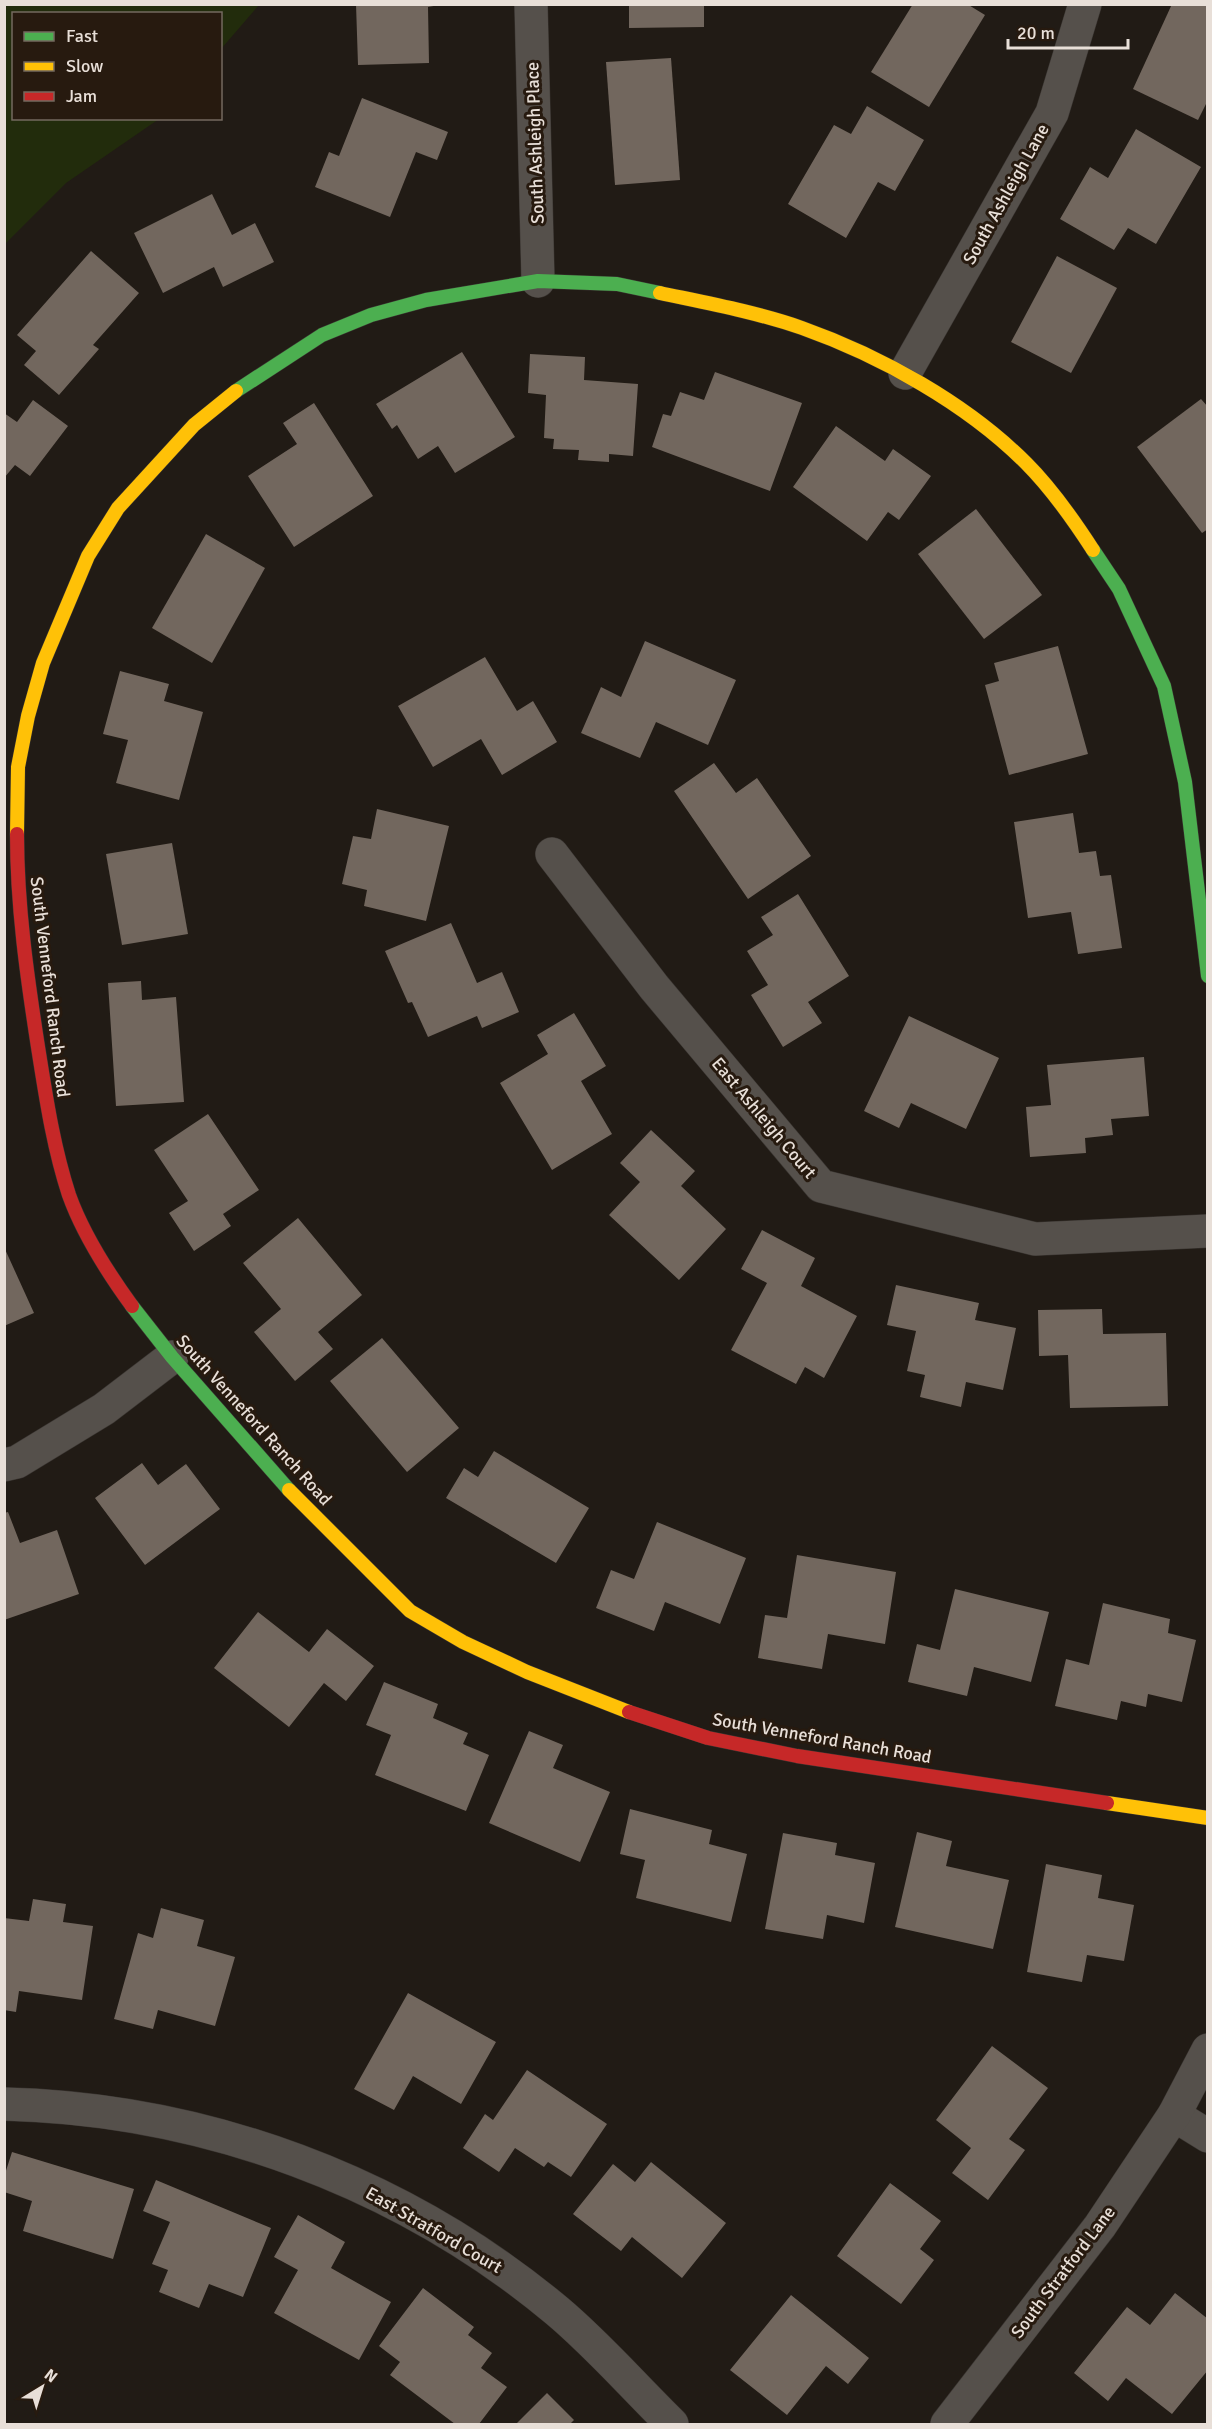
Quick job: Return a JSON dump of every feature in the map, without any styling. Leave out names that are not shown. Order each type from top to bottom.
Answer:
[{"type":"street","name":"South Ashleigh Place","points":[[531,4],[538,281]]},
{"type":"street","name":"South Ashleigh Lane","points":[[905,373],[1052,113],[1084,4]]},
{"type":"street","name":"South Venneford Ranch Road","points":[[1208,976],[1185,782],[1164,686],[1119,589],[1063,505],[1026,463],[986,429],[905,373],[802,328],[740,310],[617,284],[538,281],[426,300],[371,315],[322,335],[235,391],[194,425],[118,508],[88,556],[43,663],[28,716],[18,767],[17,887],[28,984],[52,1137],[70,1197],[98,1254],[130,1304],[172,1357],[291,1492],[410,1611],[463,1642],[527,1672],[631,1713],[708,1738],[797,1756],[1208,1818]]},
{"type":"street","name":"East Ashleigh Court","points":[[552,854],[654,987],[821,1186],[1035,1239],[1208,1231]]},
{"type":"street","points":[[4,1465],[17,1462],[104,1409],[172,1357]]},
{"type":"street","name":"South Stratford Lane","points":[[947,2424],[1100,2226],[1174,2115],[1208,2050]]},
{"type":"street","name":"East Stratford Court","points":[[4,2104],[102,2111],[184,2126],[298,2160],[398,2204],[511,2275],[557,2311],[672,2424]]},
{"type":"street","points":[[1174,2115],[1208,2136]]},
{"type":"green space","points":[[5,4],[259,4],[222,48],[222,12],[12,12],[12,120],[158,120],[66,183],[5,244]]},
{"type":"building","points":[[356,4],[445,4],[428,7],[429,63],[358,65]]},
{"type":"building","points":[[629,4],[704,4],[704,27],[629,28]]},
{"type":"building","points":[[913,4],[967,4],[985,15],[929,107],[871,72]]},
{"type":"building","points":[[1172,4],[1208,4],[1208,100],[1198,120],[1133,89]]},
{"type":"building","points":[[671,58],[680,180],[615,185],[606,62]]},
{"type":"building","points":[[362,98],[448,132],[437,160],[416,152],[390,217],[315,187],[329,152],[339,156]]},
{"type":"building","points":[[867,106],[924,140],[895,191],[878,182],[846,238],[788,204],[834,125],[851,134]]},
{"type":"building","points":[[1136,129],[1201,167],[1156,244],[1128,228],[1114,250],[1060,219],[1090,167],[1108,178]]},
{"type":"building","points":[[212,194],[232,235],[255,223],[274,262],[223,287],[214,267],[163,293],[134,233]]},
{"type":"building","points":[[91,251],[139,293],[93,345],[99,349],[59,395],[24,365],[36,351],[17,335]]},
{"type":"building","points":[[1057,256],[1117,288],[1071,373],[1011,342]]},
{"type":"building","points":[[462,352],[515,437],[455,473],[438,446],[418,459],[397,425],[392,429],[376,404]]},
{"type":"building","points":[[530,354],[585,357],[584,380],[638,384],[633,456],[609,454],[609,462],[578,460],[579,450],[553,449],[554,439],[544,438],[546,395],[528,393]]},
{"type":"building","points":[[715,372],[802,403],[770,491],[652,447],[663,414],[671,416],[680,392],[704,400]]},
{"type":"building","points":[[1201,399],[1208,407],[1208,529],[1202,533],[1137,447]]},
{"type":"building","points":[[33,400],[68,426],[30,476],[15,465],[4,478],[4,413],[17,422]]},
{"type":"building","points":[[314,403],[373,496],[294,547],[248,476],[297,444],[283,423]]},
{"type":"building","points":[[836,426],[885,461],[893,449],[931,476],[899,520],[888,512],[867,541],[793,487]]},
{"type":"building","points":[[976,509],[1042,595],[984,639],[918,554]]},
{"type":"building","points":[[206,534],[265,568],[212,663],[152,628]]},
{"type":"building","points":[[645,641],[736,680],[708,745],[656,722],[640,758],[581,733],[601,687],[621,697]]},
{"type":"building","points":[[1058,646],[1088,754],[1009,775],[985,685],[999,681],[994,663]]},
{"type":"building","points":[[485,657],[517,711],[533,701],[557,742],[502,775],[481,739],[433,767],[398,706]]},
{"type":"building","points":[[120,671],[169,684],[164,701],[203,712],[179,800],[116,783],[128,740],[103,734]]},
{"type":"building","points":[[714,763],[736,793],[757,778],[811,856],[748,899],[674,791]]},
{"type":"building","points":[[377,809],[449,826],[426,921],[364,906],[367,890],[342,884],[353,836],[371,839]]},
{"type":"building","points":[[1073,813],[1079,853],[1096,851],[1100,876],[1111,875],[1122,948],[1078,954],[1071,912],[1028,918],[1014,822]]},
{"type":"building","points":[[172,843],[188,934],[122,945],[106,854]]},
{"type":"building","points":[[798,894],[849,976],[808,1002],[822,1023],[783,1047],[751,995],[768,985],[747,951],[773,935],[761,917]]},
{"type":"building","points":[[451,923],[477,983],[502,972],[519,1012],[482,1028],[477,1016],[428,1037],[412,1002],[408,1003],[385,951]]},
{"type":"building","points":[[141,981],[142,1000],[176,997],[184,1102],[116,1106],[108,983]]},
{"type":"building","points":[[574,1013],[606,1066],[581,1081],[612,1134],[552,1170],[500,1083],[548,1054],[537,1035]]},
{"type":"building","points":[[909,1016],[999,1058],[966,1129],[911,1103],[899,1128],[864,1111]]},
{"type":"building","points":[[1144,1057],[1149,1116],[1111,1119],[1113,1135],[1085,1138],[1086,1153],[1030,1157],[1026,1107],[1051,1105],[1047,1065]]},
{"type":"building","points":[[208,1114],[259,1190],[223,1214],[231,1226],[194,1251],[169,1213],[188,1201],[154,1150]]},
{"type":"building","points":[[651,1130],[695,1171],[681,1186],[726,1229],[679,1280],[609,1215],[640,1182],[620,1163]]},
{"type":"building","points":[[298,1218],[362,1295],[318,1332],[333,1349],[295,1381],[254,1332],[281,1309],[243,1263]]},
{"type":"building","points":[[762,1230],[815,1258],[801,1286],[857,1316],[824,1378],[805,1367],[796,1384],[731,1350],[767,1283],[741,1269]]},
{"type":"building","points":[[4,1247],[34,1313],[4,1326]]},
{"type":"building","points":[[896,1285],[979,1303],[975,1320],[1016,1328],[1003,1390],[966,1382],[961,1407],[920,1397],[925,1375],[907,1371],[916,1331],[887,1325]]},
{"type":"building","points":[[1102,1309],[1103,1334],[1166,1333],[1168,1406],[1070,1408],[1068,1355],[1039,1356],[1038,1310]]},
{"type":"building","points":[[382,1338],[459,1428],[407,1472],[330,1381]]},
{"type":"building","points":[[494,1451],[589,1508],[556,1563],[446,1498],[464,1468],[478,1477]]},
{"type":"building","points":[[142,1463],[158,1485],[186,1464],[220,1509],[145,1565],[95,1498]]},
{"type":"building","points":[[8,1512],[20,1543],[57,1530],[79,1594],[4,1620],[4,1513]]},
{"type":"building","points":[[657,1522],[746,1558],[720,1624],[665,1602],[654,1631],[596,1608],[611,1570],[634,1579]]},
{"type":"building","points":[[797,1555],[896,1572],[885,1644],[828,1634],[822,1669],[758,1658],[765,1615],[787,1618]]},
{"type":"building","points":[[955,1589],[1049,1612],[1031,1682],[974,1667],[967,1696],[908,1682],[917,1644],[940,1650]]},
{"type":"building","points":[[1103,1603],[1170,1619],[1168,1633],[1196,1640],[1182,1702],[1148,1694],[1146,1707],[1121,1701],[1117,1720],[1055,1706],[1066,1659],[1089,1665]]},
{"type":"building","points":[[258,1612],[309,1652],[327,1629],[374,1666],[346,1701],[324,1683],[289,1727],[214,1668]]},
{"type":"building","points":[[384,1682],[438,1704],[433,1718],[468,1733],[463,1744],[489,1755],[466,1811],[375,1775],[391,1735],[366,1725]]},
{"type":"building","points":[[529,1731],[563,1745],[553,1768],[610,1792],[580,1862],[489,1823]]},
{"type":"building","points":[[630,1809],[712,1830],[709,1844],[747,1854],[731,1922],[636,1898],[645,1860],[620,1854]]},
{"type":"building","points":[[917,1832],[952,1841],[946,1866],[1009,1880],[993,1949],[895,1927]]},
{"type":"building","points":[[783,1833],[837,1843],[835,1855],[875,1863],[864,1923],[827,1915],[823,1939],[765,1929]]},
{"type":"building","points":[[1046,1864],[1102,1875],[1098,1898],[1134,1905],[1124,1961],[1087,1955],[1082,1982],[1027,1972]]},
{"type":"building","points":[[33,1899],[66,1904],[63,1922],[93,1926],[82,2000],[19,1991],[16,2012],[4,2010],[4,1918],[29,1921]]},
{"type":"building","points":[[161,1908],[204,1920],[197,1946],[235,1957],[215,2026],[158,2010],[153,2029],[114,2019],[138,1933],[153,1938]]},
{"type":"building","points":[[408,1993],[496,2042],[461,2104],[413,2076],[394,2110],[354,2089]]},
{"type":"building","points":[[992,2046],[1048,2088],[1009,2139],[1025,2150],[988,2200],[952,2173],[971,2148],[936,2120]]},
{"type":"building","points":[[527,2070],[607,2124],[571,2177],[548,2162],[544,2167],[515,2148],[499,2172],[463,2148],[485,2114],[493,2120]]},
{"type":"building","points":[[12,2152],[134,2189],[113,2259],[23,2231],[32,2201],[4,2192],[4,2177]]},
{"type":"building","points":[[651,2162],[726,2223],[682,2278],[632,2237],[621,2251],[573,2214],[613,2164],[635,2182]]},
{"type":"building","points":[[156,2180],[271,2228],[243,2297],[209,2284],[199,2308],[159,2292],[168,2270],[152,2264],[170,2222],[143,2211]]},
{"type":"building","points":[[890,2183],[941,2221],[920,2249],[934,2260],[901,2304],[837,2256]]},
{"type":"building","points":[[298,2215],[345,2242],[331,2268],[391,2302],[359,2360],[274,2313],[298,2270],[274,2257]]},
{"type":"building","points":[[423,2288],[474,2327],[468,2335],[492,2353],[481,2368],[507,2387],[479,2424],[455,2424],[390,2375],[400,2362],[379,2346]]},
{"type":"building","points":[[1175,2293],[1208,2319],[1208,2370],[1172,2414],[1126,2378],[1108,2401],[1074,2373],[1127,2307],[1150,2325]]},
{"type":"building","points":[[791,2295],[869,2358],[848,2384],[826,2366],[787,2415],[730,2370]]},
{"type":"building","points":[[547,2393],[574,2420],[570,2424],[516,2424]]},
{"type":"traffic: fast","points":[[236,391],[322,335],[371,315],[426,300],[538,281],[617,284],[660,293]]},
{"type":"traffic: fast","points":[[1093,550],[1119,589],[1164,686],[1185,782],[1208,976]]},
{"type":"traffic: fast","points":[[132,1306],[172,1357],[289,1490]]},
{"type":"traffic: slow","points":[[660,293],[785,322],[832,339],[892,367],[921,384],[977,421],[1026,463],[1062,505],[1093,550]]},
{"type":"traffic: slow","points":[[17,834],[18,767],[28,716],[43,663],[88,556],[118,508],[194,425],[236,391]]},
{"type":"traffic: slow","points":[[289,1490],[410,1611],[463,1642],[527,1672],[629,1712]]},
{"type":"traffic: slow","points":[[1107,1803],[1208,1818]]},
{"type":"traffic: jam","points":[[17,834],[19,888],[27,967],[50,1121],[59,1158],[69,1195],[81,1224],[105,1267],[132,1306]]},
{"type":"traffic: jam","points":[[629,1712],[708,1738],[797,1756],[1107,1803]]}]
